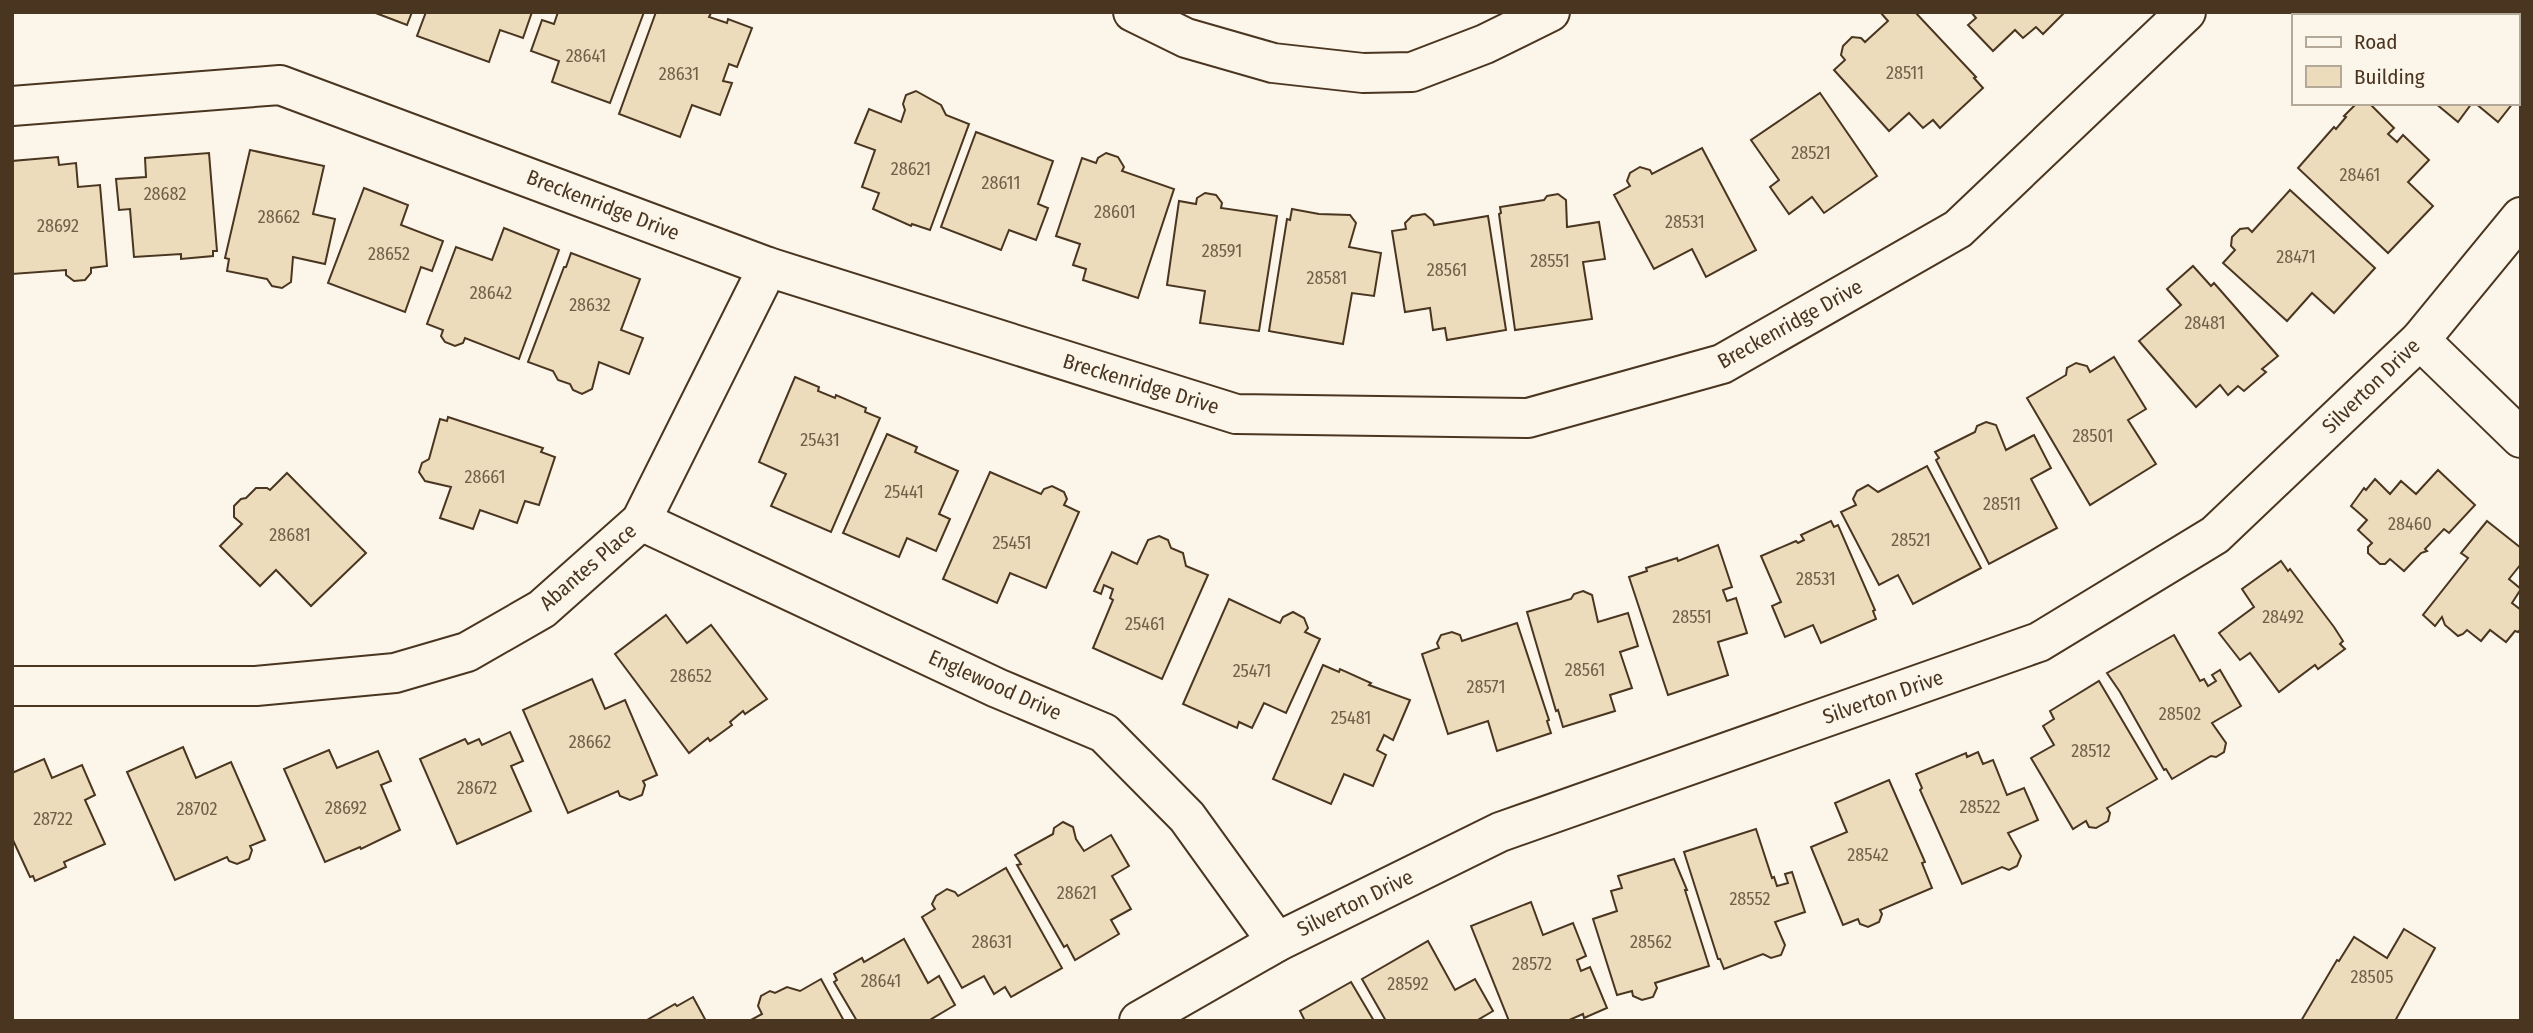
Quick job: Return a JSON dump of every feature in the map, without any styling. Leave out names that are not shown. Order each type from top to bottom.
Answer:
[{"type":"street","points":[[1133,12],[1186,38],[1273,63],[1363,73],[1412,72],[1485,44],[1550,12]]},
{"type":"street","name":"Breckenridge Drive","points":[[12,106],[280,85],[768,267],[1236,414],[1528,418],[1723,365],[1958,229],[2186,12]]},
{"type":"street","name":"Silverton Drive","points":[[1139,1021],[1277,942],[1500,832],[2039,642],[2215,535],[2420,340],[2521,217]]},
{"type":"street","name":"Abantes Place","points":[[12,685],[256,686],[395,673],[467,652],[542,609],[641,521],[768,267]]},
{"type":"street","points":[[2420,340],[2521,438]]},
{"type":"street","name":"Englewood Drive","points":[[641,521],[997,688],[1104,733],[1187,817],[1277,942]]},
{"type":"building","points":[[373,12],[412,12],[407,25]]},
{"type":"building","points":[[426,12],[532,12],[523,38],[500,30],[489,62],[417,36]]},
{"type":"building","points":[[558,12],[644,12],[610,103],[552,82],[559,61],[531,51],[542,20],[554,24]]},
{"type":"building","points":[[656,12],[709,12],[709,17],[727,23],[728,19],[752,28],[737,67],[729,64],[723,81],[732,83],[720,115],[692,105],[680,137],[619,114]]},
{"type":"building","points":[[1880,12],[1915,12],[1976,77],[1974,78],[1983,88],[1940,128],[1933,120],[1923,128],[1909,113],[1889,131],[1834,70],[1845,60],[1841,55],[1843,46],[1852,37],[1861,38],[1865,42],[1888,21]]},
{"type":"building","points":[[1971,12],[2065,12],[2043,34],[2036,27],[2023,38],[2015,30],[1993,51],[1968,25],[1976,18]]},
{"type":"building","points":[[2477,12],[2479,14],[2440,14]]},
{"type":"building","points":[[2492,12],[2521,12],[2521,35],[2519,14]]},
{"type":"building","points":[[2519,46],[2521,47],[2519,96]]},
{"type":"building","points":[[916,91],[941,105],[946,115],[969,124],[930,230],[912,224],[911,226],[873,209],[879,193],[862,187],[875,150],[855,143],[869,109],[901,122],[906,95]]},
{"type":"building","points":[[1820,93],[1877,176],[1824,213],[1812,197],[1789,214],[1770,187],[1779,180],[1751,140]]},
{"type":"building","points":[[2355,105],[2371,105],[2394,128],[2388,134],[2397,142],[2403,135],[2429,160],[2408,182],[2433,206],[2388,253],[2298,168],[2334,127],[2336,129],[2346,117],[2344,116]]},
{"type":"building","points":[[2437,105],[2471,105],[2458,122]]},
{"type":"building","points":[[2477,105],[2511,105],[2498,122]]},
{"type":"building","points":[[976,132],[1053,161],[1038,204],[1048,208],[1036,240],[1009,230],[1001,250],[941,227]]},
{"type":"building","points":[[1702,148],[1756,250],[1706,277],[1692,249],[1654,269],[1614,195],[1630,186],[1627,181],[1630,173],[1640,167],[1650,170],[1652,174]]},
{"type":"building","points":[[250,150],[324,166],[313,214],[335,219],[325,264],[293,257],[291,282],[282,288],[272,286],[267,279],[227,271],[229,259],[225,258]]},
{"type":"building","points":[[209,153],[217,251],[213,251],[213,256],[181,259],[181,254],[134,257],[130,209],[119,210],[116,179],[146,177],[145,158]]},
{"type":"building","points":[[1106,153],[1118,157],[1124,167],[1122,171],[1174,189],[1138,298],[1083,280],[1086,269],[1073,265],[1080,244],[1056,236],[1082,158],[1096,163],[1098,158]]},
{"type":"building","points":[[58,157],[59,165],[76,163],[78,187],[100,185],[107,266],[91,268],[91,273],[85,280],[74,281],[66,275],[66,270],[12,274],[12,161]]},
{"type":"building","points":[[364,188],[408,205],[401,225],[443,241],[432,271],[421,267],[405,312],[328,283]]},
{"type":"building","points":[[2290,190],[2375,268],[2334,313],[2312,293],[2287,321],[2223,263],[2235,250],[2231,246],[2232,237],[2240,229],[2248,228],[2252,232]]},
{"type":"building","points":[[1205,193],[1216,195],[1222,203],[1221,208],[1277,216],[1259,331],[1200,323],[1205,291],[1167,285],[1179,201],[1196,204],[1197,198]]},
{"type":"building","points":[[1558,194],[1566,200],[1567,227],[1599,222],[1605,259],[1583,262],[1592,319],[1515,330],[1500,207],[1544,200],[1547,196]]},
{"type":"building","points":[[1292,209],[1319,214],[1350,215],[1356,223],[1349,247],[1381,253],[1374,296],[1352,293],[1343,344],[1269,331],[1287,219],[1290,220]]},
{"type":"building","points":[[1425,214],[1434,225],[1488,216],[1506,330],[1447,340],[1445,328],[1433,330],[1430,308],[1405,312],[1392,231],[1406,229],[1405,223],[1412,216]]},
{"type":"building","points":[[504,228],[559,250],[519,359],[465,338],[463,343],[455,346],[445,342],[441,336],[443,330],[427,324],[456,247],[492,260]]},
{"type":"building","points":[[571,253],[640,279],[621,330],[643,338],[629,374],[599,362],[592,389],[582,394],[573,390],[570,384],[558,380],[553,371],[528,362]]},
{"type":"building","points":[[2193,266],[2211,286],[2214,283],[2278,356],[2262,369],[2266,372],[2244,391],[2238,386],[2228,395],[2220,385],[2196,407],[2139,341],[2181,305],[2167,289]]},
{"type":"building","points":[[2114,357],[2146,409],[2128,420],[2156,464],[2090,505],[2027,398],[2066,375],[2067,368],[2076,363],[2087,366],[2090,372]]},
{"type":"building","points":[[795,377],[819,387],[818,391],[835,398],[836,395],[866,408],[865,412],[880,418],[831,532],[771,506],[786,474],[759,462]]},
{"type":"building","points":[[448,417],[543,448],[541,452],[555,457],[539,505],[525,501],[517,523],[480,510],[473,529],[440,518],[451,487],[425,481],[419,472],[422,463],[429,459],[440,419],[447,421]]},
{"type":"building","points":[[1986,422],[1996,425],[2006,450],[2034,435],[2051,468],[2031,479],[2057,528],[1989,564],[1936,460],[1939,458],[1935,452],[1975,432],[1977,426]]},
{"type":"building","points":[[887,434],[917,447],[915,452],[958,471],[939,514],[950,519],[936,551],[907,538],[899,557],[843,533]]},
{"type":"building","points":[[1927,466],[1981,568],[1913,604],[1898,575],[1879,585],[1841,512],[1856,505],[1853,499],[1857,491],[1868,485],[1878,492]]},
{"type":"building","points":[[2438,470],[2475,505],[2449,533],[2444,529],[2425,549],[2427,551],[2421,553],[2404,571],[2390,559],[2385,564],[2380,564],[2368,553],[2368,547],[2372,543],[2358,530],[2367,520],[2351,506],[2364,488],[2366,490],[2375,479],[2390,494],[2401,481],[2416,494]]},
{"type":"building","points":[[990,472],[1041,494],[1044,489],[1052,486],[1064,492],[1067,499],[1064,505],[1079,512],[1046,588],[1010,573],[997,603],[943,579]]},
{"type":"building","points":[[287,473],[366,553],[311,606],[276,570],[260,586],[220,546],[242,524],[234,517],[234,506],[256,488],[270,490]]},
{"type":"building","points":[[1831,521],[1834,527],[1838,525],[1875,610],[1876,619],[1821,643],[1813,625],[1785,637],[1772,606],[1781,602],[1761,556],[1804,540],[1801,535]]},
{"type":"building","points":[[2487,521],[2521,548],[2521,564],[2509,579],[2521,589],[2512,603],[2521,610],[2521,629],[2515,631],[2506,642],[2490,630],[2481,641],[2467,630],[2458,636],[2445,625],[2442,617],[2435,626],[2423,615],[2468,558],[2461,553]]},
{"type":"building","points":[[1159,536],[1168,540],[1171,548],[1183,553],[1186,566],[1208,575],[1162,679],[1093,648],[1113,600],[1110,598],[1113,589],[1104,585],[1101,594],[1094,591],[1112,552],[1137,564],[1148,540]]},
{"type":"building","points":[[1718,545],[1732,587],[1723,590],[1727,601],[1736,598],[1747,633],[1718,642],[1728,675],[1668,695],[1629,577],[1647,571],[1646,568],[1677,558],[1678,561]]},
{"type":"building","points":[[2281,561],[2334,627],[2343,641],[2340,644],[2345,649],[2318,669],[2315,665],[2279,692],[2250,653],[2240,660],[2219,633],[2254,607],[2242,589]]},
{"type":"building","points":[[1583,591],[1592,595],[1598,622],[1628,613],[1638,646],[1620,652],[1632,688],[1610,695],[1615,711],[1563,727],[1527,612],[1571,599],[1574,594]]},
{"type":"building","points":[[1229,599],[1280,623],[1283,617],[1293,612],[1304,618],[1308,628],[1305,632],[1320,639],[1286,713],[1264,703],[1252,728],[1239,722],[1237,728],[1183,704]]},
{"type":"building","points":[[666,615],[687,643],[711,625],[767,699],[745,714],[743,711],[730,722],[732,725],[710,741],[708,738],[689,753],[615,654]]},
{"type":"building","points":[[1517,623],[1551,733],[1497,751],[1488,721],[1448,734],[1422,654],[1439,648],[1437,643],[1441,635],[1452,632],[1460,635],[1462,641]]},
{"type":"building","points":[[2174,635],[2200,681],[2204,679],[2208,686],[2216,681],[2212,675],[2220,670],[2241,706],[2212,723],[2226,743],[2224,752],[2216,757],[2211,756],[2172,779],[2166,769],[2164,770],[2107,673]]},
{"type":"building","points":[[1323,665],[1339,672],[1340,669],[1371,683],[1369,685],[1410,700],[1393,740],[1384,735],[1377,750],[1386,755],[1373,786],[1344,774],[1331,804],[1273,779]]},
{"type":"building","points":[[592,679],[605,709],[625,700],[657,775],[643,781],[645,785],[642,795],[630,800],[620,796],[618,791],[568,813],[523,710]]},
{"type":"building","points":[[2099,681],[2157,779],[2107,808],[2110,813],[2108,821],[2096,828],[2089,827],[2086,821],[2073,829],[2031,758],[2054,745],[2043,726],[2054,719],[2050,711]]},
{"type":"building","points":[[510,732],[523,761],[511,766],[531,811],[457,844],[420,759],[465,739],[468,744],[479,739],[482,745]]},
{"type":"building","points":[[183,747],[196,778],[231,762],[265,840],[250,846],[252,850],[249,859],[237,864],[229,861],[227,857],[175,880],[127,772]]},
{"type":"building","points":[[329,750],[337,768],[378,751],[391,781],[381,785],[400,830],[361,849],[360,847],[325,862],[284,769]]},
{"type":"building","points":[[1978,752],[1983,764],[1993,760],[2007,795],[2024,788],[2038,820],[2008,833],[2021,856],[2017,866],[2009,870],[2002,867],[1962,884],[1920,790],[1922,788],[1916,774],[1966,753],[1967,757]]},
{"type":"building","points":[[44,759],[52,778],[82,765],[95,795],[85,800],[105,844],[64,862],[66,867],[35,881],[33,876],[30,877],[12,838],[12,773]]},
{"type":"building","points":[[1889,780],[1925,862],[1922,863],[1932,888],[1880,910],[1882,914],[1879,922],[1868,927],[1860,924],[1858,919],[1843,925],[1811,847],[1847,832],[1835,803]]},
{"type":"building","points":[[1063,822],[1073,827],[1076,839],[1084,851],[1111,835],[1129,866],[1112,876],[1131,909],[1111,920],[1119,934],[1075,960],[1067,945],[1064,947],[1017,865],[1021,864],[1015,855],[1053,834],[1054,828]]},
{"type":"building","points":[[1756,829],[1772,878],[1774,877],[1777,886],[1788,883],[1785,874],[1792,872],[1805,912],[1775,922],[1785,945],[1781,955],[1771,958],[1763,954],[1724,969],[1718,959],[1684,852]]},
{"type":"building","points":[[1674,859],[1687,890],[1709,966],[1655,983],[1657,988],[1653,997],[1642,1000],[1633,996],[1632,991],[1617,995],[1593,919],[1617,911],[1611,891],[1622,888],[1618,876]]},
{"type":"building","points":[[1006,868],[1062,968],[1011,997],[1005,987],[994,994],[984,976],[962,988],[922,917],[935,909],[932,904],[936,896],[947,889],[958,896]]},
{"type":"building","points":[[1531,902],[1543,935],[1573,923],[1586,956],[1577,960],[1581,971],[1590,967],[1607,1008],[1584,1018],[1583,1014],[1567,1021],[1509,1021],[1471,926]]},
{"type":"building","points":[[2404,929],[2435,948],[2395,1021],[2301,1021],[2337,960],[2339,961],[2354,937],[2387,958]]},
{"type":"building","points":[[904,939],[928,983],[939,976],[955,1005],[928,1021],[857,1021],[834,982],[837,980],[834,974],[862,958],[864,962]]},
{"type":"building","points":[[1428,941],[1455,990],[1475,979],[1493,1011],[1476,1021],[1386,1021],[1362,979]]},
{"type":"building","points":[[821,979],[844,1021],[749,1021],[762,1014],[758,1006],[761,996],[787,987],[800,991]]},
{"type":"building","points":[[1351,982],[1374,1021],[1305,1021],[1300,1011]]},
{"type":"building","points":[[693,997],[706,1021],[647,1020],[675,1004],[677,1006]]}]
